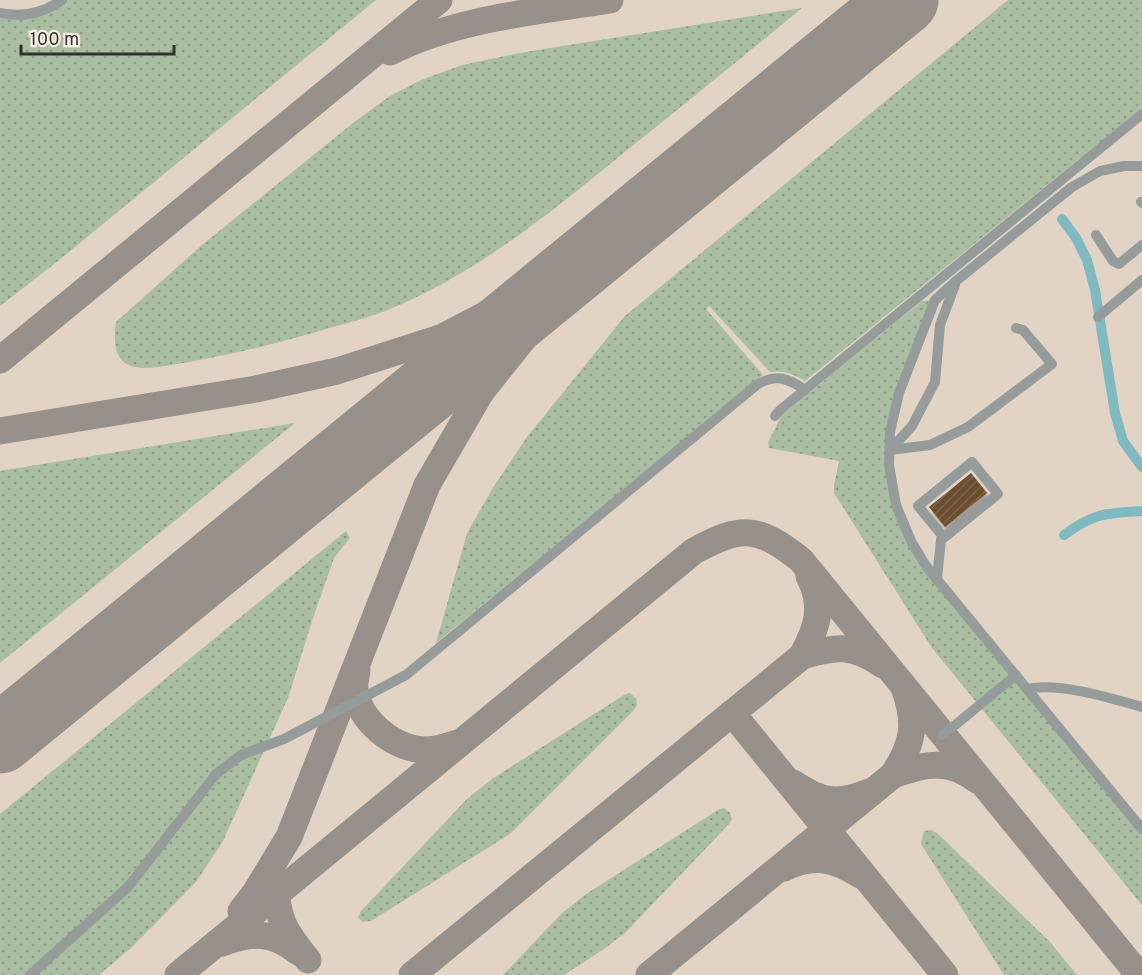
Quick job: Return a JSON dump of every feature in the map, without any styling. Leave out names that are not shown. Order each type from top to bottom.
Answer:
[{"type":"lane","points":[[0,13],[26,16],[51,8],[62,0]]},
{"type":"lane","points":[[775,416],[1142,114]]},
{"type":"lane","points":[[1142,166],[1124,166],[1100,171],[1072,187],[935,300],[899,393],[890,432],[889,465],[896,505],[911,541],[937,578],[1142,829]]},
{"type":"lane","points":[[1096,235],[1113,261],[1119,264],[1142,245]]},
{"type":"lane","points":[[1098,317],[1142,280]]},
{"type":"lane","points":[[934,284],[956,281]]},
{"type":"lane","points":[[890,450],[912,426],[935,382],[940,325],[956,281]]},
{"type":"lane","points":[[890,450],[930,445],[968,427],[1052,364],[1023,330],[1016,328]]},
{"type":"lane","points":[[30,975],[128,887],[225,765],[241,755],[284,739],[406,675],[758,384],[778,377],[789,379],[805,390]]},
{"type":"lane","points":[[937,578],[941,540],[942,536],[918,506],[972,462],[998,494],[941,540]]},
{"type":"lane","points":[[943,735],[1016,675]]},
{"type":"lane","points":[[1027,689],[1039,686],[1106,696],[1142,707]]},
{"type":"shaded area","points":[[0,0],[1142,0],[1142,975],[0,975]]},
{"type":"green space","points":[[62,0],[376,0],[0,306],[0,13],[11,15]]},
{"type":"green space","points":[[1008,0],[1142,0],[1142,108],[805,381],[789,373],[770,372],[709,306],[706,309],[763,375],[436,643],[467,533],[494,486],[527,437],[625,316]]},
{"type":"green space","points":[[802,8],[546,215],[491,254],[433,289],[394,308],[368,317],[221,356],[168,366],[142,368],[123,361],[117,353],[116,322],[202,245],[353,123],[390,96],[421,80],[462,65],[525,52]]},
{"type":"green space","points":[[935,300],[899,393],[889,465],[907,542],[1142,829],[1142,905],[932,648],[834,493],[839,461],[769,448],[768,442],[782,415],[922,301]]},
{"type":"green space","points":[[295,423],[0,663],[0,471]]},
{"type":"green space","points":[[346,531],[350,538],[334,558],[288,698],[223,841],[196,882],[132,947],[99,975],[0,975],[0,814]]},
{"type":"green space","points":[[630,693],[636,698],[637,705],[634,710],[510,834],[371,921],[362,922],[358,917],[361,911],[467,799],[492,779]]},
{"type":"green space","points":[[724,808],[730,813],[732,819],[728,825],[625,933],[604,949],[564,975],[503,975],[561,914],[586,894]]},
{"type":"green space","points":[[931,830],[937,833],[1049,941],[1077,975],[1004,975],[921,844],[924,831]]},
{"type":"building","points":[[971,473],[987,493],[945,527],[929,507]]},
{"type":"waterway","points":[[1062,219],[1076,238],[1087,260],[1095,290],[1115,413],[1123,441],[1142,467]]},
{"type":"waterway","points":[[1064,535],[1092,518],[1119,512],[1142,511]]},
{"type":"taxiway","points":[[0,360],[439,0]]},
{"type":"taxiway","points":[[390,52],[416,40],[470,24],[610,0]]},
{"type":"taxiway","points":[[241,911],[255,893],[289,837],[427,485],[481,392],[548,308],[658,200]]},
{"type":"taxiway","points":[[0,431],[256,389],[337,371],[443,337],[534,289],[583,254]]},
{"type":"taxiway","points":[[178,975],[694,551],[738,533],[761,535],[801,560],[1139,975]]},
{"type":"taxiway","points":[[802,656],[812,636],[818,608],[814,587],[809,576]]},
{"type":"taxiway","points":[[412,975],[802,656],[825,650],[844,649],[862,653],[883,665]]},
{"type":"taxiway","points":[[357,669],[355,686],[358,700],[363,712],[380,731],[391,739],[415,749],[435,749],[458,743]]},
{"type":"taxiway","points":[[649,975],[893,775],[905,754],[911,734],[911,714],[905,690]]},
{"type":"taxiway","points":[[732,713],[945,975]]},
{"type":"taxiway","points":[[893,775],[915,768],[936,765],[956,768],[977,780]]},
{"type":"taxiway","points":[[793,783],[812,794],[829,800],[847,799],[869,792]]},
{"type":"taxiway","points":[[784,868],[804,861],[823,860],[841,865],[860,875]]},
{"type":"taxiway","points":[[276,881],[276,894],[283,924],[308,960]]},
{"type":"taxiway","points":[[222,943],[253,935],[271,937],[298,952]]},
{"type":"runway","points":[[0,739],[904,0]]}]
